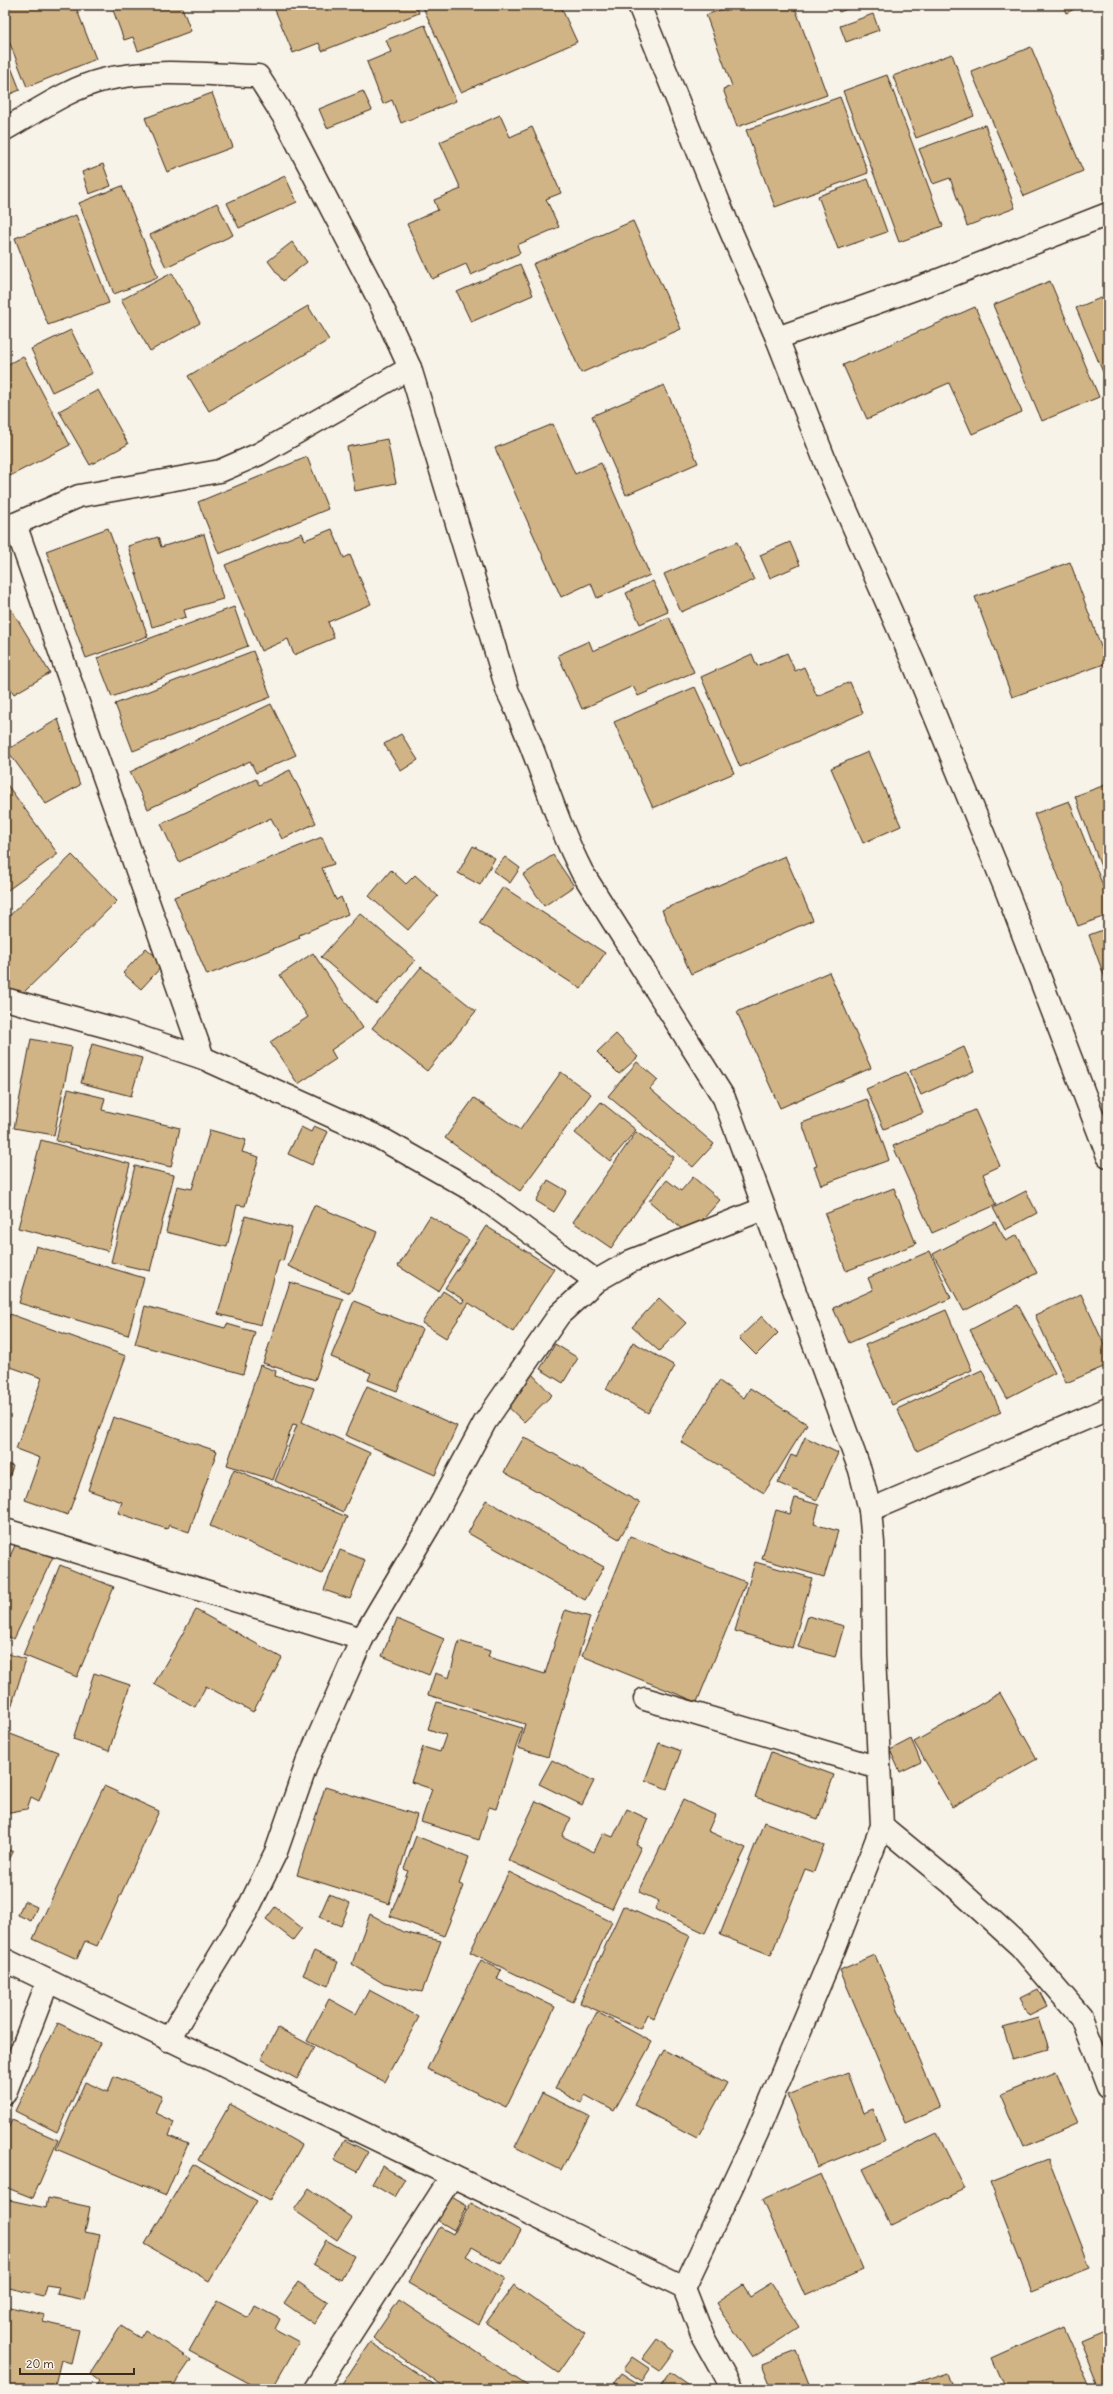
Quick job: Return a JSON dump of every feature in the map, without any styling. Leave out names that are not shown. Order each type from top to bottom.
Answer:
[{"type":"street","points":[[638,5],[726,220],[777,338],[829,471],[914,664],[998,870],[1108,1156]]},
{"type":"street","points":[[5,129],[79,89],[102,80],[140,74],[258,76],[284,117],[316,177],[377,296],[410,368],[508,692],[522,719],[566,843],[582,872],[724,1098],[763,1209],[860,1470],[870,1510],[874,1542],[874,1656],[878,1768],[882,1826],[833,1952],[758,2133],[684,2288]]},
{"type":"street","points":[[777,338],[934,282],[1108,214]]},
{"type":"street","points":[[203,1058],[10,527],[79,496],[220,471],[259,454],[410,368]]},
{"type":"street","points":[[5,999],[120,1030],[203,1058],[259,1082],[400,1149],[472,1190],[596,1281]]},
{"type":"street","points":[[168,2040],[248,1911],[273,1859],[307,1763],[362,1639],[429,1526],[485,1422],[559,1315],[596,1281],[631,1261],[763,1209]]},
{"type":"street","points":[[870,1510],[1108,1409]]},
{"type":"street","points":[[5,1530],[362,1639]]},
{"type":"street","points":[[645,1699],[878,1768]]},
{"type":"street","points":[[882,1826],[950,1882],[1021,1947],[1081,2017],[1108,2087]]},
{"type":"street","points":[[5,1960],[684,2288],[703,2337],[732,2389]]},
{"type":"street","points":[[5,2094],[48,1980]]},
{"type":"street","points":[[315,2389],[452,2176]]},
{"type":"building","points":[[5,5],[75,5],[96,59],[27,87],[5,31]]},
{"type":"building","points":[[125,5],[181,5],[191,31],[138,51],[133,37],[124,40],[113,10]]},
{"type":"building","points":[[273,5],[416,5],[419,13],[322,51],[319,43],[293,53]]},
{"type":"building","points":[[422,5],[487,5],[489,9],[499,5],[560,5],[577,42],[461,92]]},
{"type":"building","points":[[734,5],[794,5],[827,95],[737,127],[723,89],[732,86],[706,15]]},
{"type":"building","points":[[836,5],[859,5],[839,12]]},
{"type":"building","points":[[870,5],[886,5],[872,10]]},
{"type":"building","points":[[1063,5],[1083,5],[1066,13]]},
{"type":"building","points":[[873,14],[879,30],[846,42],[840,26]]},
{"type":"building","points":[[425,25],[456,101],[401,123],[392,100],[383,104],[367,62],[391,52],[386,40]]},
{"type":"building","points":[[1031,47],[1083,171],[1024,196],[971,71]]},
{"type":"building","points":[[5,52],[20,90],[5,96]]},
{"type":"building","points":[[952,54],[974,116],[916,138],[893,76]]},
{"type":"building","points":[[887,75],[943,226],[899,242],[843,91]]},
{"type":"building","points":[[363,91],[372,110],[327,128],[319,109]]},
{"type":"building","points":[[212,93],[233,147],[167,172],[145,118]]},
{"type":"building","points":[[840,97],[868,173],[775,207],[746,130]]},
{"type":"building","points":[[500,115],[510,137],[532,127],[561,193],[546,199],[559,227],[517,245],[520,253],[471,275],[466,264],[432,279],[407,224],[438,210],[434,200],[461,189],[440,142]]},
{"type":"building","points":[[985,125],[1015,208],[967,226],[950,178],[933,184],[919,149]]},
{"type":"building","points":[[103,164],[111,186],[89,194],[82,172]]},
{"type":"building","points":[[285,176],[297,202],[239,228],[227,203]]},
{"type":"building","points":[[868,179],[887,232],[838,249],[818,196]]},
{"type":"building","points":[[122,186],[158,277],[114,294],[79,203]]},
{"type":"building","points":[[217,203],[233,235],[166,267],[150,235]]},
{"type":"building","points":[[76,215],[109,303],[48,325],[15,238]]},
{"type":"building","points":[[633,221],[681,329],[581,373],[533,264]]},
{"type":"building","points":[[292,242],[307,262],[283,281],[268,261]]},
{"type":"building","points":[[520,264],[533,295],[471,322],[457,292]]},
{"type":"building","points":[[172,273],[200,323],[150,351],[121,300]]},
{"type":"building","points":[[1050,281],[1099,397],[1042,421],[993,305]]},
{"type":"building","points":[[1108,295],[1108,384],[1076,308]]},
{"type":"building","points":[[308,306],[329,340],[209,411],[188,376]]},
{"type":"building","points":[[975,307],[1022,412],[972,434],[949,383],[867,419],[843,365]]},
{"type":"building","points":[[71,330],[92,373],[52,392],[31,349]]},
{"type":"building","points":[[23,356],[70,445],[10,476],[5,465],[5,366]]},
{"type":"building","points":[[664,385],[698,463],[626,495],[592,416]]},
{"type":"building","points":[[98,390],[128,444],[90,465],[59,411]]},
{"type":"building","points":[[553,424],[575,474],[601,463],[650,575],[597,598],[591,583],[561,597],[495,448]]},
{"type":"building","points":[[387,439],[396,483],[355,491],[347,447]]},
{"type":"building","points":[[307,457],[328,509],[219,554],[198,502]]},
{"type":"building","points":[[108,528],[148,636],[86,658],[46,551]]},
{"type":"building","points":[[332,529],[344,558],[350,555],[371,604],[328,622],[334,638],[294,655],[288,639],[261,651],[225,565],[302,533],[305,540]]},
{"type":"building","points":[[204,534],[223,599],[184,610],[186,617],[152,627],[128,546],[158,537],[161,547]]},
{"type":"building","points":[[737,542],[754,580],[681,612],[664,574]]},
{"type":"building","points":[[790,542],[800,565],[770,578],[760,555]]},
{"type":"building","points":[[1070,562],[1107,663],[1012,697],[975,597]]},
{"type":"building","points":[[653,581],[668,612],[640,624],[626,593]]},
{"type":"building","points":[[5,599],[50,673],[14,694],[5,679]]},
{"type":"building","points":[[234,607],[248,646],[112,697],[97,658]]},
{"type":"building","points":[[669,617],[694,672],[638,696],[633,686],[582,709],[558,655],[589,641],[593,651]]},
{"type":"building","points":[[253,651],[271,697],[133,751],[115,704]]},
{"type":"building","points":[[787,653],[795,671],[804,667],[817,696],[850,682],[863,713],[740,767],[701,677],[752,654],[757,666]]},
{"type":"building","points":[[5,685],[10,693],[5,697]]},
{"type":"building","points":[[695,687],[734,773],[653,808],[614,722]]},
{"type":"building","points":[[271,704],[296,755],[256,773],[250,761],[148,809],[130,772]]},
{"type":"building","points":[[58,719],[80,785],[46,804],[7,750]]},
{"type":"building","points":[[401,734],[418,760],[401,771],[384,744]]},
{"type":"building","points":[[868,752],[901,826],[863,843],[831,768]]},
{"type":"building","points":[[290,770],[316,823],[282,839],[271,818],[179,862],[161,824],[256,779],[259,785]]},
{"type":"building","points":[[5,782],[58,854],[5,892]]},
{"type":"building","points":[[1108,784],[1108,886],[1075,796]]},
{"type":"building","points":[[1069,801],[1108,898],[1108,915],[1078,926],[1034,814]]},
{"type":"building","points":[[322,837],[334,864],[322,868],[336,900],[341,897],[348,914],[299,935],[300,938],[207,975],[174,897]]},
{"type":"building","points":[[473,846],[495,858],[480,885],[458,873]]},
{"type":"building","points":[[72,855],[117,901],[18,998],[5,985],[5,920]]},
{"type":"building","points":[[553,855],[574,886],[544,906],[523,875]]},
{"type":"building","points":[[785,856],[813,920],[691,974],[662,910]]},
{"type":"building","points":[[505,857],[520,868],[510,883],[493,871]]},
{"type":"building","points":[[391,870],[406,884],[415,875],[438,896],[408,930],[369,896]]},
{"type":"building","points":[[503,887],[605,953],[581,989],[479,923]]},
{"type":"building","points":[[360,913],[415,960],[376,1004],[321,957]]},
{"type":"building","points":[[1108,928],[1108,986],[1089,935]]},
{"type":"building","points":[[146,948],[164,964],[141,989],[123,973]]},
{"type":"building","points":[[313,953],[363,1028],[331,1050],[336,1059],[298,1084],[270,1042],[308,1017],[280,975]]},
{"type":"building","points":[[421,967],[476,1011],[427,1071],[372,1028]]},
{"type":"building","points":[[829,972],[871,1068],[780,1108],[737,1012]]},
{"type":"building","points":[[616,1034],[638,1057],[619,1074],[597,1052]]},
{"type":"building","points":[[31,1039],[72,1047],[54,1135],[14,1128]]},
{"type":"building","points":[[92,1044],[142,1058],[131,1096],[81,1083]]},
{"type":"building","points":[[964,1047],[974,1071],[921,1095],[910,1071]]},
{"type":"building","points":[[637,1062],[658,1080],[650,1089],[714,1144],[693,1167],[608,1096]]},
{"type":"building","points":[[561,1072],[591,1094],[520,1191],[445,1138],[474,1098],[520,1130]]},
{"type":"building","points":[[906,1072],[923,1113],[884,1129],[866,1089]]},
{"type":"building","points":[[68,1089],[105,1098],[102,1110],[180,1128],[171,1167],[56,1141]]},
{"type":"building","points":[[867,1099],[889,1160],[821,1185],[814,1167],[817,1166],[802,1123]]},
{"type":"building","points":[[601,1102],[636,1130],[610,1161],[575,1133]]},
{"type":"building","points":[[975,1110],[1000,1166],[983,1174],[996,1205],[932,1233],[893,1146]]},
{"type":"building","points":[[314,1126],[328,1132],[312,1165],[288,1154],[301,1127],[311,1132]]},
{"type":"building","points":[[210,1130],[246,1140],[242,1152],[259,1157],[245,1206],[237,1205],[227,1247],[166,1232],[177,1186],[192,1189]]},
{"type":"building","points":[[636,1132],[674,1157],[611,1248],[573,1222]]},
{"type":"building","points":[[41,1140],[130,1164],[108,1251],[18,1228]]},
{"type":"building","points":[[135,1166],[174,1175],[150,1271],[111,1262]]},
{"type":"building","points":[[693,1177],[720,1200],[689,1235],[649,1201],[667,1180],[681,1191]]},
{"type":"building","points":[[548,1180],[567,1191],[554,1212],[536,1201]]},
{"type":"building","points":[[894,1188],[916,1244],[846,1271],[825,1214]]},
{"type":"building","points":[[1026,1191],[1037,1213],[1005,1230],[993,1208]]},
{"type":"building","points":[[314,1205],[377,1232],[350,1293],[288,1266]]},
{"type":"building","points":[[245,1216],[292,1228],[283,1261],[279,1260],[261,1325],[218,1314]]},
{"type":"building","points":[[430,1216],[469,1240],[438,1291],[398,1266]]},
{"type":"building","points":[[995,1222],[1006,1241],[1017,1235],[1037,1273],[964,1311],[933,1254]]},
{"type":"building","points":[[486,1226],[554,1269],[513,1332],[469,1303],[446,1338],[422,1323],[443,1291],[462,1303],[464,1300],[445,1288]]},
{"type":"building","points":[[36,1246],[144,1278],[128,1335],[19,1303]]},
{"type":"building","points":[[930,1251],[951,1298],[849,1343],[833,1308],[873,1290],[868,1278]]},
{"type":"building","points":[[290,1282],[343,1299],[315,1380],[263,1363]]},
{"type":"building","points":[[1081,1294],[1108,1353],[1108,1365],[1066,1383],[1035,1315]]},
{"type":"building","points":[[659,1298],[686,1323],[659,1351],[632,1327]]},
{"type":"building","points":[[354,1301],[422,1329],[397,1391],[368,1380],[371,1373],[331,1357]]},
{"type":"building","points":[[1018,1305],[1055,1373],[1007,1398],[970,1330]]},
{"type":"building","points":[[145,1306],[225,1328],[227,1324],[255,1332],[243,1374],[135,1344]]},
{"type":"building","points":[[946,1310],[972,1370],[892,1405],[865,1345]]},
{"type":"building","points":[[10,1314],[126,1356],[68,1515],[25,1500],[40,1458],[16,1449],[42,1378],[5,1365],[5,1329]]},
{"type":"building","points":[[762,1316],[778,1333],[756,1355],[739,1338]]},
{"type":"building","points":[[633,1342],[675,1366],[648,1413],[606,1389]]},
{"type":"building","points":[[555,1344],[578,1358],[563,1383],[540,1369]]},
{"type":"building","points":[[260,1365],[276,1371],[275,1376],[314,1388],[302,1422],[370,1453],[343,1512],[275,1481],[297,1425],[293,1424],[273,1480],[227,1465]]},
{"type":"building","points":[[982,1370],[1001,1412],[917,1451],[897,1409]]},
{"type":"building","points":[[532,1374],[552,1395],[524,1422],[503,1402]]},
{"type":"building","points":[[719,1381],[744,1398],[750,1388],[807,1424],[764,1493],[681,1442]]},
{"type":"building","points":[[367,1386],[457,1426],[435,1475],[345,1435]]},
{"type":"building","points":[[113,1417],[217,1451],[189,1532],[169,1525],[167,1529],[118,1513],[122,1502],[88,1490]]},
{"type":"building","points":[[524,1437],[640,1503],[619,1539],[504,1472]]},
{"type":"building","points":[[805,1437],[838,1453],[817,1500],[778,1483],[791,1455],[796,1457]]},
{"type":"building","points":[[5,1463],[13,1466],[5,1489]]},
{"type":"building","points":[[234,1469],[347,1517],[322,1574],[210,1526]]},
{"type":"building","points":[[795,1498],[819,1505],[814,1524],[838,1531],[824,1577],[762,1559],[776,1510],[790,1514]]},
{"type":"building","points":[[486,1500],[604,1567],[585,1600],[468,1533]]},
{"type":"building","points":[[630,1536],[746,1582],[697,1702],[582,1656]]},
{"type":"building","points":[[17,1541],[53,1557],[14,1639],[5,1635],[5,1567]]},
{"type":"building","points":[[340,1550],[365,1560],[350,1599],[324,1590]]},
{"type":"building","points":[[755,1562],[812,1578],[792,1648],[735,1631]]},
{"type":"building","points":[[60,1565],[114,1587],[77,1677],[23,1655]]},
{"type":"building","points":[[196,1610],[282,1658],[253,1712],[206,1686],[195,1707],[154,1684]]},
{"type":"building","points":[[565,1610],[590,1617],[548,1757],[518,1748],[525,1724],[428,1695],[435,1673],[449,1678],[459,1641],[490,1651],[488,1657],[545,1674]]},
{"type":"building","points":[[808,1616],[844,1626],[835,1657],[798,1647]]},
{"type":"building","points":[[397,1619],[444,1639],[429,1675],[382,1656]]},
{"type":"building","points":[[5,1653],[26,1659],[9,1714],[5,1713]]},
{"type":"building","points":[[94,1673],[130,1685],[109,1751],[73,1739]]},
{"type":"building","points":[[1000,1693],[1037,1759],[952,1807],[914,1742]]},
{"type":"building","points":[[437,1702],[522,1728],[496,1809],[489,1807],[479,1840],[421,1822],[432,1789],[411,1782],[423,1747],[440,1752],[446,1735],[428,1729]]},
{"type":"building","points":[[5,1732],[58,1752],[39,1801],[31,1797],[27,1809],[5,1813]]},
{"type":"building","points":[[911,1739],[921,1762],[900,1772],[890,1750]]},
{"type":"building","points":[[659,1743],[681,1751],[667,1789],[645,1780]]},
{"type":"building","points":[[771,1752],[834,1775],[818,1819],[755,1797]]},
{"type":"building","points":[[552,1760],[594,1781],[582,1805],[539,1784]]},
{"type":"building","points":[[104,1786],[159,1811],[97,1946],[85,1941],[77,1959],[33,1939]]},
{"type":"building","points":[[325,1787],[417,1815],[389,1904],[297,1875]]},
{"type":"building","points":[[683,1800],[715,1815],[708,1831],[746,1848],[705,1933],[655,1909],[659,1901],[639,1892]]},
{"type":"building","points":[[536,1801],[571,1818],[562,1836],[594,1852],[603,1833],[613,1837],[627,1809],[648,1819],[636,1845],[641,1847],[612,1909],[508,1860]]},
{"type":"building","points":[[764,1822],[824,1845],[814,1872],[805,1869],[771,1955],[720,1935]]},
{"type":"building","points":[[416,1836],[469,1857],[459,1884],[464,1886],[444,1936],[390,1916],[408,1871],[404,1869]]},
{"type":"building","points":[[5,1848],[13,1852],[5,1868]]},
{"type":"building","points":[[509,1872],[612,1922],[573,2002],[470,1952]]},
{"type":"building","points":[[329,1894],[350,1903],[341,1926],[319,1917]]},
{"type":"building","points":[[24,1901],[37,1907],[31,1921],[18,1915]]},
{"type":"building","points":[[623,1906],[690,1936],[654,2018],[647,2014],[640,2029],[580,2003]]},
{"type":"building","points":[[275,1907],[302,1928],[293,1940],[266,1919]]},
{"type":"building","points":[[370,1914],[403,1932],[441,1941],[422,1992],[384,1984],[352,1964]]},
{"type":"building","points":[[314,1951],[338,1962],[328,1986],[303,1975]]},
{"type":"building","points":[[875,1955],[940,2108],[905,2123],[840,1970]]},
{"type":"building","points":[[481,1960],[501,1970],[497,1979],[555,2007],[506,2107],[427,2069]]},
{"type":"building","points":[[1038,1989],[1047,2006],[1029,2015],[1020,1998]]},
{"type":"building","points":[[369,1990],[419,2017],[384,2082],[307,2041],[329,1999],[356,2014]]},
{"type":"building","points":[[597,2012],[652,2042],[614,2111],[585,2095],[581,2103],[555,2089]]},
{"type":"building","points":[[1038,2018],[1048,2049],[1013,2059],[1003,2028]]},
{"type":"building","points":[[58,2023],[100,2043],[57,2132],[15,2111]]},
{"type":"building","points":[[278,2028],[314,2047],[297,2079],[261,2059]]},
{"type":"building","points":[[664,2050],[727,2083],[697,2138],[634,2105]]},
{"type":"building","points":[[1056,2071],[1078,2123],[1024,2147],[1001,2094]]},
{"type":"building","points":[[848,2072],[863,2113],[873,2109],[885,2140],[817,2167],[788,2095]]},
{"type":"building","points":[[114,2076],[162,2096],[155,2113],[174,2122],[169,2136],[188,2144],[166,2195],[56,2149],[85,2082],[108,2092]]},
{"type":"building","points":[[542,2093],[589,2116],[561,2170],[515,2147]]},
{"type":"building","points":[[230,2104],[302,2145],[270,2201],[198,2160]]},
{"type":"building","points":[[12,2120],[58,2140],[33,2198],[5,2187],[5,2135]]},
{"type":"building","points":[[937,2133],[965,2189],[891,2225],[863,2169]]},
{"type":"building","points":[[345,2140],[368,2152],[357,2172],[334,2160]]},
{"type":"building","points":[[1048,2159],[1090,2267],[1032,2290],[990,2182]]},
{"type":"building","points":[[193,2164],[257,2201],[209,2281],[145,2244]]},
{"type":"building","points":[[382,2166],[405,2179],[394,2197],[372,2184]]},
{"type":"building","points":[[821,2174],[863,2270],[805,2296],[762,2200]]},
{"type":"building","points":[[309,2188],[352,2218],[337,2240],[294,2210]]},
{"type":"building","points":[[450,2196],[467,2206],[454,2230],[437,2220]]},
{"type":"building","points":[[48,2198],[90,2207],[85,2232],[100,2235],[85,2300],[57,2294],[59,2287],[46,2285],[43,2296],[5,2287],[5,2199],[46,2208]]},
{"type":"building","points":[[471,2203],[521,2231],[502,2264],[472,2247],[466,2256],[505,2278],[479,2324],[408,2283],[440,2227],[453,2234]]},
{"type":"building","points":[[326,2240],[354,2256],[341,2280],[313,2264]]},
{"type":"building","points":[[298,2282],[328,2302],[314,2324],[284,2303]]},
{"type":"building","points":[[771,2283],[800,2327],[752,2358],[716,2303],[743,2285],[750,2296]]},
{"type":"building","points":[[514,2285],[585,2334],[558,2373],[486,2323]]},
{"type":"building","points":[[399,2300],[532,2389],[448,2389],[373,2338]]},
{"type":"building","points":[[217,2301],[249,2318],[255,2306],[280,2319],[275,2329],[299,2342],[272,2389],[260,2389],[189,2351]]},
{"type":"building","points":[[5,2306],[45,2315],[43,2322],[79,2330],[71,2363],[61,2360],[54,2389],[5,2389]]},
{"type":"building","points":[[121,2326],[140,2338],[145,2330],[191,2360],[171,2389],[94,2389],[99,2381],[90,2374]]},
{"type":"building","points":[[1063,2326],[1091,2389],[1005,2389],[991,2358]]},
{"type":"building","points":[[1108,2330],[1108,2389],[1099,2389],[1080,2342]]},
{"type":"building","points":[[657,2339],[675,2351],[660,2371],[642,2359]]},
{"type":"building","points":[[370,2342],[441,2389],[339,2389]]},
{"type":"building","points":[[796,2351],[811,2389],[772,2389],[762,2364]]},
{"type":"building","points":[[632,2357],[650,2369],[642,2381],[623,2369]]},
{"type":"building","points":[[670,2372],[694,2389],[658,2389]]},
{"type":"building","points":[[947,2372],[953,2389],[912,2389],[910,2385]]},
{"type":"building","points":[[621,2373],[642,2386],[640,2389],[624,2389],[614,2383]]}]
